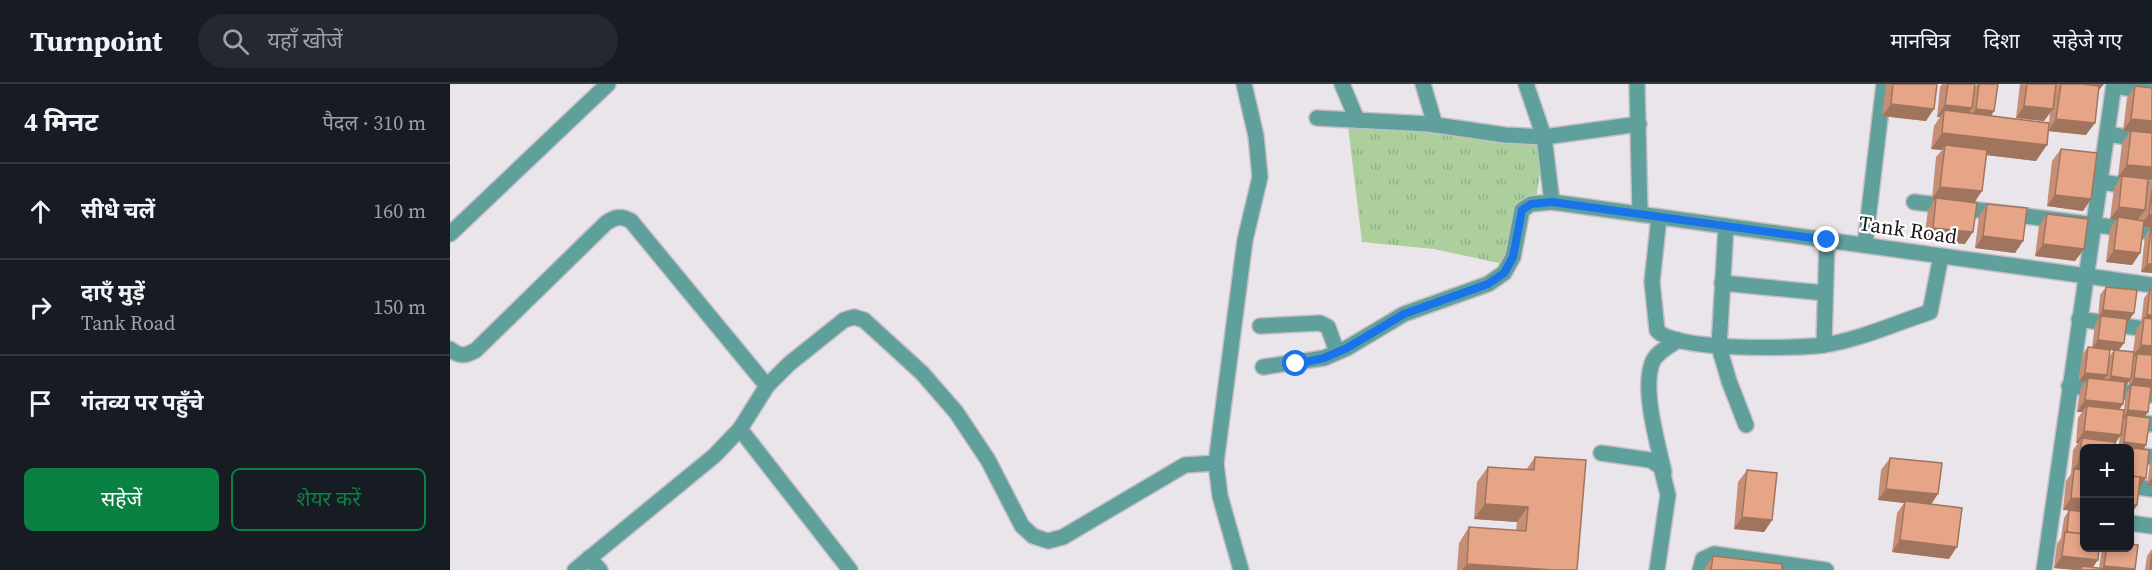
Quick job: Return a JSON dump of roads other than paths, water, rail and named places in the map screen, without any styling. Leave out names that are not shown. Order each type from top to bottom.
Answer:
[{"type":"street","points":[[450,234],[608,84]]},
{"type":"street","points":[[1241,570],[1220,496],[1216,463],[1245,240],[1260,177],[1256,136],[1244,84]]},
{"type":"street","points":[[1342,84],[1357,120]]},
{"type":"street","points":[[1423,84],[1435,125]]},
{"type":"street","points":[[1263,368],[1296,364],[1337,352],[1404,314],[1488,284],[1504,273],[1513,257],[1522,210],[1531,204],[1552,202],[1544,137],[1526,84]]},
{"type":"street","points":[[1636,84],[1640,214]]},
{"type":"street","points":[[1865,245],[1884,84]]},
{"type":"street","points":[[2044,570],[2057,513],[2057,476],[2065,414],[2114,85],[2152,92]]},
{"type":"street","points":[[1317,118],[1435,125],[1505,135],[1544,137],[1639,124]]},
{"type":"street","points":[[2107,134],[2152,141]]},
{"type":"street","points":[[2100,182],[2152,189]]},
{"type":"street","name":"Tank Road","points":[[1552,202],[2152,285]]},
{"type":"street","points":[[1914,202],[2152,231]]},
{"type":"street","points":[[450,349],[458,355],[466,355],[476,350],[606,223],[623,217],[631,221],[767,386]]},
{"type":"street","points":[[1659,217],[1652,282],[1657,330],[1661,336],[1719,347],[1824,345],[1930,312],[1941,255]]},
{"type":"street","points":[[1726,226],[1719,347],[1746,425]]},
{"type":"street","points":[[1824,345],[1827,240]]},
{"type":"street","points":[[1722,283],[1825,293]]},
{"type":"street","points":[[575,570],[714,456],[740,429],[767,386],[833,326],[854,317],[864,320],[922,373],[956,412],[988,460],[1022,526],[1033,536],[1048,541],[1063,537],[1185,465],[1216,463]]},
{"type":"street","points":[[2079,319],[2152,330]]},
{"type":"street","points":[[1260,326],[1320,323],[1328,327],[1337,352]]},
{"type":"street","points":[[1657,570],[1668,495],[1652,413],[1650,392],[1652,367],[1660,352],[1678,340]]},
{"type":"street","points":[[2069,386],[2152,395]]},
{"type":"street","points":[[2065,414],[2087,416]]},
{"type":"street","points":[[2109,419],[2152,424]]},
{"type":"street","points":[[740,429],[850,570]]},
{"type":"street","points":[[2061,446],[2077,448]]},
{"type":"street","points":[[1601,453],[1650,460],[1661,467],[1665,478]]},
{"type":"street","points":[[2134,455],[2152,457]]},
{"type":"street","points":[[2057,476],[2075,479]]},
{"type":"street","points":[[2134,487],[2152,489]]},
{"type":"street","points":[[2134,524],[2152,526]]},
{"type":"street","points":[[1700,570],[1704,559],[1714,554],[1779,567],[1826,570]]},
{"type":"street","points":[[589,558],[600,570]]}]
